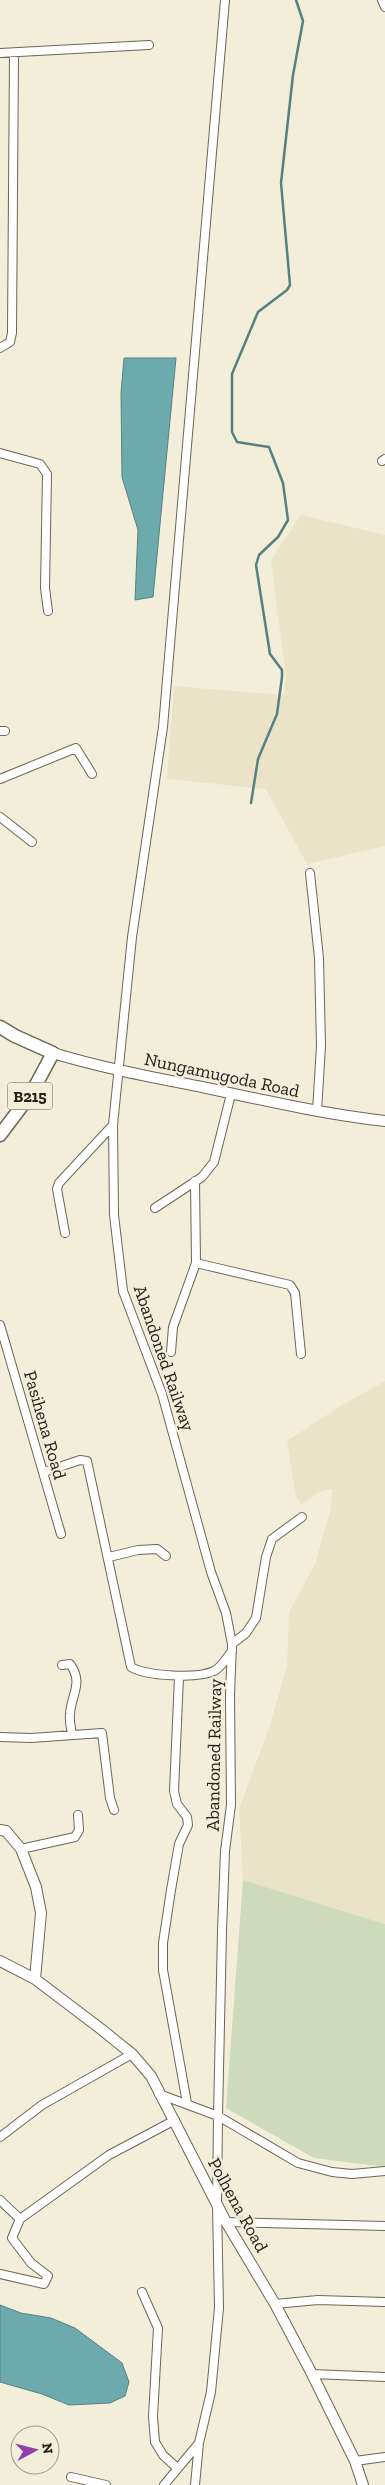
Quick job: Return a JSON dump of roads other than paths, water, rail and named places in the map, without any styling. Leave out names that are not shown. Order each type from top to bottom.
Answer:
[{"type":"main road","points":[[0,1027],[53,1053]]},
{"type":"main road","name":"B215","points":[[0,1135],[31,1094],[53,1053]]},
{"type":"street","points":[[216,0],[225,2]]},
{"type":"street","points":[[382,0],[385,7]]},
{"type":"street","name":"Abandoned Railway","points":[[195,2485],[199,2443],[211,2392],[220,2308],[217,2205],[218,2116],[222,1921],[225,1851],[231,1805],[230,1696],[232,1648],[226,1613],[211,1572],[162,1394],[124,1291],[114,1215],[112,1125],[120,1071],[132,937],[163,727],[225,2]]},
{"type":"street","points":[[0,53],[149,45]]},
{"type":"street","points":[[0,348],[10,342],[12,333],[14,53]]},
{"type":"street","points":[[0,453],[40,464],[46,474],[45,588],[48,611]]},
{"type":"street","points":[[0,779],[76,748],[92,774]]},
{"type":"street","points":[[0,817],[32,842]]},
{"type":"street","points":[[310,873],[319,958],[321,1046],[317,1111]]},
{"type":"street","name":"Nungamugoda Road","points":[[53,1053],[120,1071],[231,1094],[317,1111],[385,1121]]},
{"type":"street","points":[[155,1208],[195,1180],[214,1162],[231,1094]]},
{"type":"street","points":[[65,1233],[56,1190],[59,1183],[112,1125]]},
{"type":"street","points":[[171,1352],[173,1327],[196,1263],[195,1180]]},
{"type":"street","points":[[196,1263],[290,1285],[295,1293],[301,1354]]},
{"type":"street","name":"Pasihena Road","points":[[0,1325],[44,1472],[60,1534]]},
{"type":"street","points":[[44,1472],[80,1460],[87,1461],[131,1667],[137,1671],[179,1677],[215,1671],[256,1618],[266,1557],[272,1539],[302,1517]]},
{"type":"street","points":[[109,1557],[138,1550],[157,1549],[166,1556]]},
{"type":"street","points":[[62,1665],[70,1664],[75,1672],[77,1691],[70,1713],[72,1734]]},
{"type":"street","points":[[179,1677],[174,1791],[177,1804],[187,1817],[188,1825],[179,1844],[172,1881],[163,1943],[163,1970],[187,2103]]},
{"type":"street","points":[[0,1737],[102,1732],[109,1791],[114,1810]]},
{"type":"street","points":[[22,1849],[75,1837],[79,1830],[78,1815]]},
{"type":"street","points":[[0,1830],[6,1831],[22,1849],[36,1887],[41,1913],[35,1979]]},
{"type":"street","name":"Polhena Road","points":[[0,1961],[35,1979],[132,2054],[151,2076],[226,2222],[275,2304],[312,2374],[355,2460],[363,2485]]},
{"type":"street","points":[[0,2137],[42,2105],[132,2054]]},
{"type":"street","points":[[159,2094],[218,2116],[298,2163],[332,2172],[352,2174],[385,2171]]},
{"type":"street","points":[[0,2274],[44,2284],[48,2276],[31,2263],[12,2238],[20,2218],[109,2155],[175,2120]]},
{"type":"street","points":[[0,2200],[20,2218]]},
{"type":"street","points":[[226,2222],[385,2226]]},
{"type":"street","points":[[142,2292],[158,2328],[153,2416],[156,2442],[163,2455],[177,2468]]},
{"type":"street","points":[[275,2304],[328,2300],[385,2302]]},
{"type":"street","points":[[312,2374],[385,2377]]},
{"type":"street","points":[[164,2485],[199,2443]]},
{"type":"street","points":[[355,2460],[385,2457]]},
{"type":"street","points":[[71,2477],[106,2485]]},
{"type":"water","points":[[124,358],[176,358],[153,597],[135,600],[138,530],[122,477],[121,393]]},
{"type":"water","points":[[0,2305],[21,2313],[51,2318],[75,2328],[122,2363],[129,2382],[125,2396],[110,2403],[69,2405],[42,2394],[0,2382]]},
{"type":"waterway","points":[[251,803],[258,759],[277,714],[282,677],[282,670],[270,654],[256,565],[259,555],[278,537],[288,520],[283,483],[269,447],[237,442],[232,432],[232,374],[258,312],[287,290],[290,285],[281,183],[293,75],[303,21],[296,0]]}]
